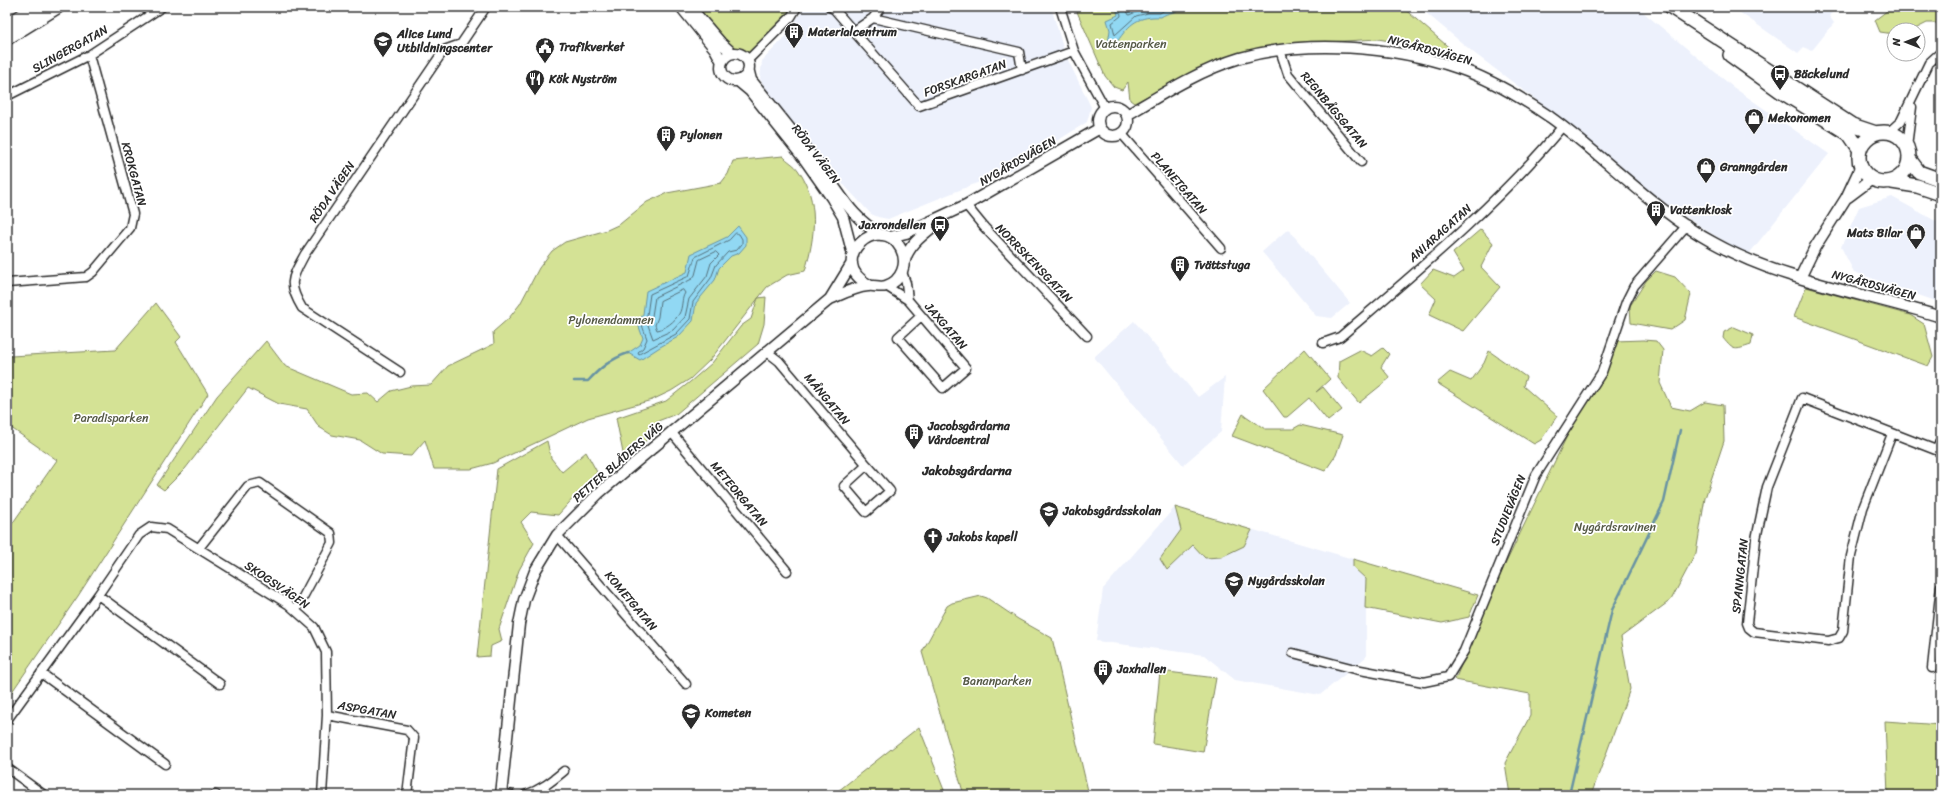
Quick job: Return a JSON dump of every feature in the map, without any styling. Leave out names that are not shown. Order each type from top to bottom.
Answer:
[{"type":"highway","points":[[7,26],[35,7]]},
{"type":"highway","points":[[7,38],[57,7]]},
{"type":"highway","points":[[1668,7],[1756,74],[1849,134],[1860,150],[1861,166],[1872,180],[1883,183],[1892,182],[1917,186],[1941,194]]},
{"type":"highway","points":[[1671,7],[1852,125],[1898,136],[1907,146],[1910,160],[1919,172],[1941,180]]},
{"type":"highway","points":[[1860,150],[1867,139],[1882,133]]},
{"type":"highway","points":[[1892,182],[1904,174],[1910,160]]},
{"type":"street","name":"SLINGERGATAN","points":[[7,96],[89,55],[162,7]]},
{"type":"street","name":"RÖDA VÄGEN","points":[[400,372],[302,308],[291,286],[292,278],[305,254],[444,50],[461,44],[486,7]]},
{"type":"street","points":[[681,7],[715,50],[722,62]]},
{"type":"street","points":[[690,7],[721,43],[732,53]]},
{"type":"street","points":[[748,60],[791,17],[797,7]]},
{"type":"street","name":"FORSKARGATAN","points":[[830,7],[834,9],[854,31],[918,106],[1074,51]]},
{"type":"street","points":[[854,31],[873,18],[881,7]]},
{"type":"street","points":[[1060,7],[1074,51],[1105,108]]},
{"type":"street","name":"FORSKARGATAN","points":[[873,18],[1020,52],[1022,70]]},
{"type":"street","name":"NYGÅRDSVÄGEN","points":[[1127,115],[1200,73],[1240,58],[1280,50],[1323,48],[1380,50],[1408,55],[1458,68],[1509,92],[1587,145],[1641,192],[1713,243],[1749,260],[1800,278],[1941,317]]},
{"type":"street","name":"REGNBÅGSGATAN","points":[[1280,50],[1288,74],[1361,162]]},
{"type":"street","points":[[1882,133],[1901,121],[1929,63],[1941,52]]},
{"type":"street","points":[[732,53],[740,53],[748,60],[749,72],[742,80],[733,81],[724,76],[721,69],[722,62],[728,54],[732,53]]},
{"type":"street","name":"KROKGATAN","points":[[7,283],[86,277],[93,272],[133,223],[133,214],[89,55]]},
{"type":"street","name":"RÖDA VÄGEN","points":[[749,72],[751,80],[822,169],[849,209],[864,224],[886,236]]},
{"type":"street","name":"RÖDA VÄGEN","points":[[738,81],[750,91],[805,160],[831,197],[843,217],[852,259]]},
{"type":"street","points":[[1907,146],[1908,128],[1914,96]]},
{"type":"street","points":[[1118,106],[1127,115],[1127,127],[1121,134],[1112,136],[1100,128],[1098,119],[1105,108],[1118,106]]},
{"type":"street","name":"ANIARAGATAN","points":[[1323,343],[1340,337],[1438,252],[1535,160],[1562,127]]},
{"type":"street","name":"NYGÅRDSVÄGEN","points":[[886,236],[906,233],[966,206],[1100,128]]},
{"type":"street","name":"PLANETGATAN","points":[[1121,134],[1220,248]]},
{"type":"street","points":[[1800,278],[1815,247],[1846,198],[1861,166]]},
{"type":"street","points":[[1846,198],[1872,180]]},
{"type":"street","name":"NORRSKENSGATAN","points":[[966,206],[1087,336]]},
{"type":"street","name":"NYGÅRDSVÄGEN","points":[[904,261],[906,254],[914,244],[948,215]]},
{"type":"street","name":"STUDIEVÄGEN","points":[[1293,653],[1355,669],[1424,682],[1448,677],[1464,651],[1536,475],[1602,372],[1626,302],[1634,286],[1686,225]]},
{"type":"street","points":[[886,236],[900,247],[904,261],[902,272],[898,278],[886,286],[869,286],[857,277],[852,259],[860,242],[866,238],[886,236]]},
{"type":"street","name":"PETTER BLÅDERS VÄG","points":[[830,299],[852,259]]},
{"type":"street","name":"JAXGATAN","points":[[902,272],[906,283],[908,300]]},
{"type":"street","name":"PETTER BLÅDERS VÄG","points":[[504,794],[520,624],[524,600],[535,571],[557,535],[599,492],[672,433],[766,351],[830,299],[869,286]]},
{"type":"street","name":"JAXGATAN","points":[[886,286],[908,300],[920,316],[966,368],[943,388],[898,337],[920,316]]},
{"type":"street","name":"MÅNGATAN","points":[[766,351],[779,361],[890,491],[866,512],[844,486],[867,465]]},
{"type":"street","name":"SPANNGATAN","points":[[1892,434],[1863,508],[1851,556],[1843,631],[1839,638],[1828,641],[1754,632],[1749,628],[1747,623],[1756,539],[1767,487],[1802,398],[1939,451],[1941,439]]},
{"type":"street","name":"METEORGATAN","points":[[672,433],[788,571]]},
{"type":"street","points":[[199,548],[248,486],[260,483],[331,532],[332,543],[296,610]]},
{"type":"street","name":"SKOGSVÄGEN","points":[[7,720],[139,535],[151,527],[167,529],[296,610],[314,627],[326,652],[327,715],[322,795]]},
{"type":"street","name":"KOMETGATAN","points":[[557,535],[686,684]]},
{"type":"street","points":[[1932,668],[1938,642],[1941,586]]},
{"type":"street","points":[[98,594],[220,684]]},
{"type":"street","points":[[41,673],[165,764]]},
{"type":"street","name":"ASPGATAN","points":[[327,715],[407,730],[414,738],[407,795]]},
{"type":"street","points":[[7,768],[44,795]]},
{"type":"street","points":[[525,795],[535,792],[549,784],[564,771]]},
{"type":"shaded area","points":[[805,7],[1051,7],[1065,54],[1091,107],[1087,122],[1014,168],[888,219],[878,217],[871,214],[832,172],[771,98],[760,79],[762,61],[784,38]]},
{"type":"shaded area","points":[[1419,7],[1637,7],[1733,87],[1829,154],[1748,255],[1707,231],[1649,192],[1559,117],[1474,53]]},
{"type":"shaded area","name":"Bäckelund","points":[[1732,7],[1837,7],[1829,16],[1834,23],[1814,48],[1811,51],[1804,47],[1798,53]]},
{"type":"shaded area","points":[[1892,197],[1941,224],[1941,303],[1854,272],[1841,247],[1859,207]]},
{"type":"shaded area","points":[[1288,229],[1350,303],[1332,318],[1316,316],[1262,252]]},
{"type":"shaded area","points":[[1134,321],[1198,397],[1225,377],[1221,432],[1183,465],[1094,357]]},
{"type":"shaded area","name":"Nygårdsskolan","points":[[1175,507],[1353,559],[1353,567],[1366,579],[1366,657],[1320,695],[1235,680],[1204,655],[1096,641],[1103,589]]},
{"type":"green space","points":[[692,7],[794,7],[748,60],[743,54],[736,52]]},
{"type":"green space","points":[[1075,7],[1402,7],[1453,51],[1452,60],[1401,43],[1378,39],[1278,45],[1244,54],[1167,86],[1134,103],[1130,100],[1128,82],[1122,90],[1114,87],[1105,76]]},
{"type":"green space","points":[[1892,7],[1941,7],[1941,23],[1886,22],[1886,33],[1880,32],[1875,20]]},
{"type":"green space","name":"Pylonendammen","points":[[783,156],[797,168],[810,194],[813,207],[813,232],[805,271],[787,275],[767,287],[710,360],[690,379],[671,391],[652,400],[588,418],[493,463],[471,469],[434,469],[425,440],[411,456],[382,454],[360,440],[332,435],[319,427],[307,409],[279,404],[248,388],[185,469],[164,490],[157,485],[217,396],[266,341],[285,366],[351,394],[368,393],[378,402],[391,391],[411,386],[431,385],[448,366],[494,344],[493,332],[509,318],[520,304],[539,268],[552,251],[565,242],[607,230],[620,224],[647,202],[667,193],[721,183],[728,174],[733,161]]},
{"type":"green space","points":[[1481,229],[1493,243],[1481,267],[1500,287],[1463,331],[1429,315],[1436,299],[1420,284],[1433,270],[1454,278],[1464,271],[1453,253]]},
{"type":"green space","points":[[1656,271],[1675,277],[1691,294],[1685,320],[1670,330],[1631,323],[1630,306],[1646,281]]},
{"type":"green space","points":[[1806,287],[1910,315],[1924,324],[1933,357],[1928,366],[1794,317]]},
{"type":"green space","points":[[766,297],[764,324],[758,344],[676,414],[658,421],[650,429],[648,439],[624,458],[616,418],[666,401],[690,382],[712,363],[741,326],[751,319],[758,298]]},
{"type":"green space","name":"Paradisparken","points":[[156,303],[181,337],[176,342],[208,394],[78,596],[7,699],[7,531],[57,460],[7,425],[7,360],[11,356],[115,350]]},
{"type":"green space","points":[[1734,327],[1753,335],[1751,345],[1735,349],[1727,343],[1723,338],[1724,332]]},
{"type":"green space","name":"Nygårdsravinen","points":[[1615,341],[1656,341],[1663,350],[1660,383],[1671,407],[1690,411],[1705,402],[1723,405],[1724,441],[1705,498],[1696,553],[1671,600],[1621,637],[1630,689],[1591,795],[1510,795],[1505,763],[1530,716],[1530,694],[1455,680],[1489,598],[1567,436],[1606,368]]},
{"type":"green space","points":[[1383,348],[1389,354],[1381,367],[1390,378],[1359,403],[1338,378],[1339,361],[1360,350],[1372,356]]},
{"type":"green space","points":[[1305,349],[1330,379],[1316,392],[1323,387],[1342,410],[1328,421],[1309,398],[1287,417],[1284,417],[1263,389]]},
{"type":"green space","points":[[1489,351],[1526,377],[1523,386],[1557,416],[1541,440],[1534,444],[1437,383],[1450,372],[1471,381],[1484,363]]},
{"type":"green space","points":[[1243,414],[1265,429],[1293,429],[1300,425],[1343,435],[1336,455],[1325,471],[1232,436]]},
{"type":"green space","points":[[547,441],[551,458],[562,472],[586,452],[597,472],[558,515],[531,512],[521,522],[534,543],[519,570],[499,629],[502,641],[491,646],[490,656],[477,657],[497,469]]},
{"type":"green space","points":[[1175,507],[1252,530],[1244,546],[1221,557],[1205,558],[1193,545],[1167,570],[1160,559],[1181,530]]},
{"type":"green space","points":[[1353,559],[1478,595],[1469,617],[1442,623],[1365,608],[1366,579],[1353,567]]},
{"type":"green space","name":"Bananparken","points":[[981,596],[987,598],[1018,619],[1052,638],[1089,795],[964,795],[922,652],[947,606],[952,603]]},
{"type":"green space","points":[[1160,671],[1216,678],[1203,752],[1153,744]]},
{"type":"green space","points":[[1885,721],[1941,725],[1941,795],[1888,795]]},
{"type":"green space","points":[[919,727],[946,795],[833,795]]},
{"type":"water","name":"Vattenparken","points":[[1116,7],[1165,9],[1183,7],[1161,17],[1140,19],[1126,30],[1117,42],[1108,44],[1110,30],[1107,20],[1118,15]]},
{"type":"water","name":"Pylonendammen","points":[[738,226],[746,237],[746,245],[739,253],[731,256],[719,268],[715,280],[696,303],[693,321],[678,337],[640,360],[628,353],[640,345],[643,338],[638,324],[643,314],[646,291],[687,272],[691,254],[727,237]]},
{"type":"waterway","points":[[574,381],[588,381],[606,364],[628,353]]},
{"type":"waterway","points":[[1569,795],[1612,610],[1664,502],[1680,430]]},
{"type":"place","name":"Materialcentrum","points":[[794,49]]},
{"type":"place","name":"Alice Lund Utbildningscenter","points":[[383,58]]},
{"type":"place","name":"Trafikverket","points":[[545,64]]},
{"type":"place","name":"Bäckelund","points":[[1780,91]]},
{"type":"place","name":"Kök Nyström","points":[[535,96]]},
{"type":"place","name":"Mekonomen","points":[[1754,135]]},
{"type":"place","name":"Pylonen","points":[[666,152]]},
{"type":"place","name":"Granngården","points":[[1706,184]]},
{"type":"place","name":"Vattenkiosk","points":[[1656,227]]},
{"type":"place","name":"Jaxrondellen","points":[[940,242]]},
{"type":"place","name":"Mats Bilar","points":[[1916,250]]},
{"type":"place","name":"Tvättstuga","points":[[1180,282]]},
{"type":"place","name":"Jacobsgårdarna Vårdcentral","points":[[914,450]]},
{"type":"place","name":"Jakobsgårdsskolan","points":[[1049,528]]},
{"type":"place","name":"Jakobs kapell","points":[[933,554]]},
{"type":"place","name":"Nygårdsskolan","points":[[1234,598]]},
{"type":"place","name":"Jaxhallen","points":[[1103,686]]},
{"type":"place","name":"Kometen","points":[[691,730]]},
{"type":"district","name":"Jakobsgårdarna","points":[[967,470]]}]
